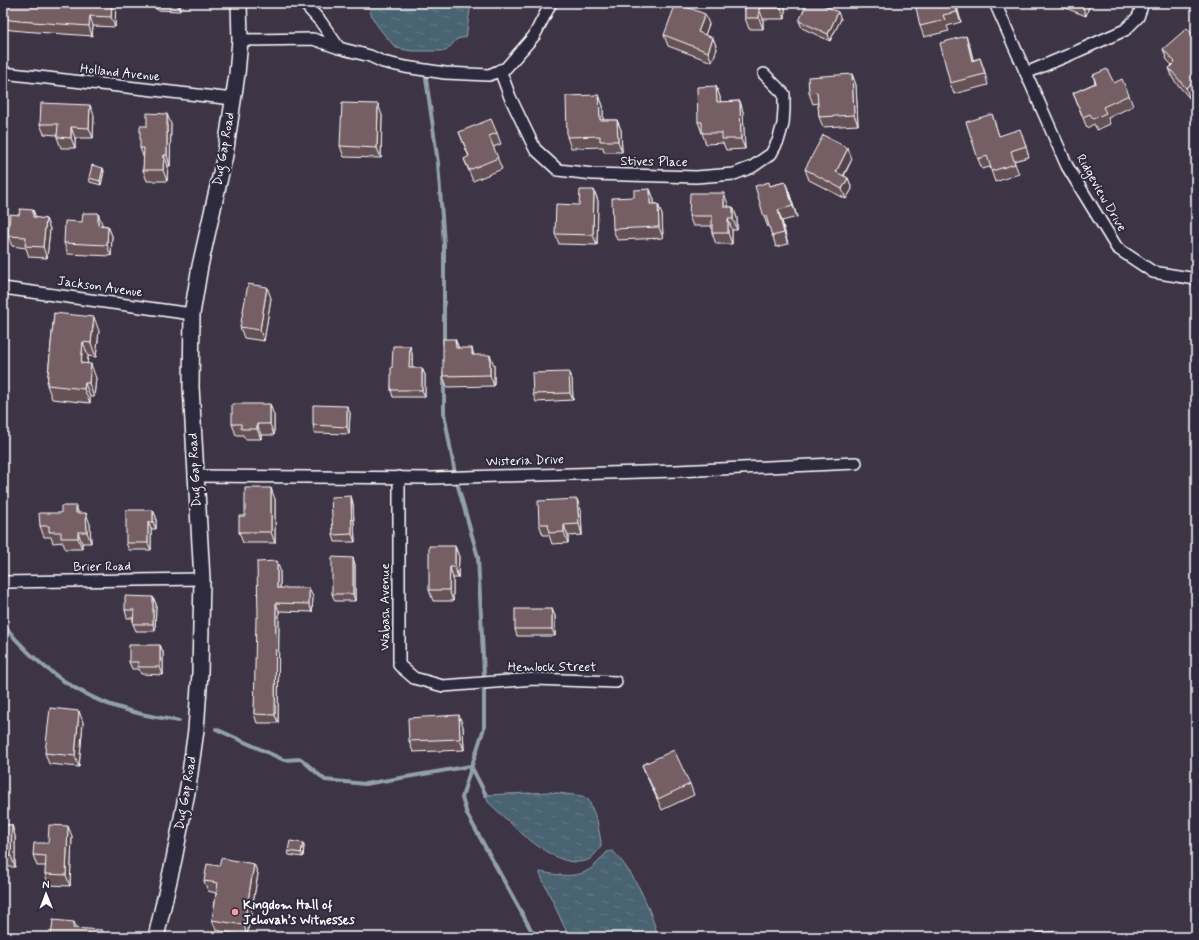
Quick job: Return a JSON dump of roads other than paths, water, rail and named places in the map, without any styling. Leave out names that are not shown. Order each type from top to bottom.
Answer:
[{"type":"street","name":"Dug Gap Road","points":[[156,937],[174,859],[188,787],[196,730],[200,674],[202,579],[191,386],[192,314],[200,266],[225,155],[237,74],[240,40],[239,3]]},
{"type":"street","points":[[304,3],[321,22],[339,48]]},
{"type":"street","points":[[240,40],[313,39],[370,56],[383,62],[445,74],[489,75],[506,68],[534,36],[551,3]]},
{"type":"street","name":"Ridgeview Drive","points":[[995,3],[1067,166],[1117,248],[1153,272],[1196,278]]},
{"type":"street","points":[[1026,73],[1125,30],[1138,17],[1143,3]]},
{"type":"street","name":"Stives Place","points":[[500,70],[510,97],[535,150],[558,170],[593,174],[696,177],[734,174],[752,167],[771,154],[778,141],[783,124],[784,94],[764,74]]},
{"type":"street","name":"Holland Avenue","points":[[3,73],[233,99]]},
{"type":"street","name":"Jackson Avenue","points":[[3,288],[192,314]]},
{"type":"street","name":"Wisteria Drive","points":[[195,476],[432,478],[856,463]]},
{"type":"street","name":"Wabash Avenue","points":[[399,477],[399,665],[414,678],[443,686],[488,682]]},
{"type":"street","name":"Brier Road","points":[[3,582],[202,579]]},
{"type":"street","name":"Hemlock Street","points":[[488,682],[534,679],[616,682]]},
{"type":"water","points":[[369,3],[471,3],[466,37],[457,39],[446,51],[412,51],[396,48],[374,21],[369,9]]},
{"type":"water","points":[[550,792],[582,796],[588,799],[597,820],[601,842],[601,847],[590,859],[575,862],[562,859],[548,853],[521,833],[508,821],[488,802],[486,795]]},
{"type":"water","points":[[613,851],[635,880],[641,891],[658,937],[569,937],[540,872],[568,875],[582,873],[598,863],[607,852]]},
{"type":"waterway","points":[[425,71],[438,163],[444,244],[444,343]]},
{"type":"waterway","points":[[444,373],[444,413],[456,479],[478,557],[484,675],[484,728],[462,798],[467,814],[535,937]]},
{"type":"waterway","points":[[3,624],[29,653],[59,678],[76,689],[111,705],[142,714],[179,721]]},
{"type":"waterway","points":[[216,729],[284,760],[301,759],[325,780],[365,784],[471,766]]},
{"type":"waterway","points":[[471,766],[486,795]]},
{"type":"place","name":"Kingdom Hall of Jehovah’s Witnesses","points":[[235,912]]}]
